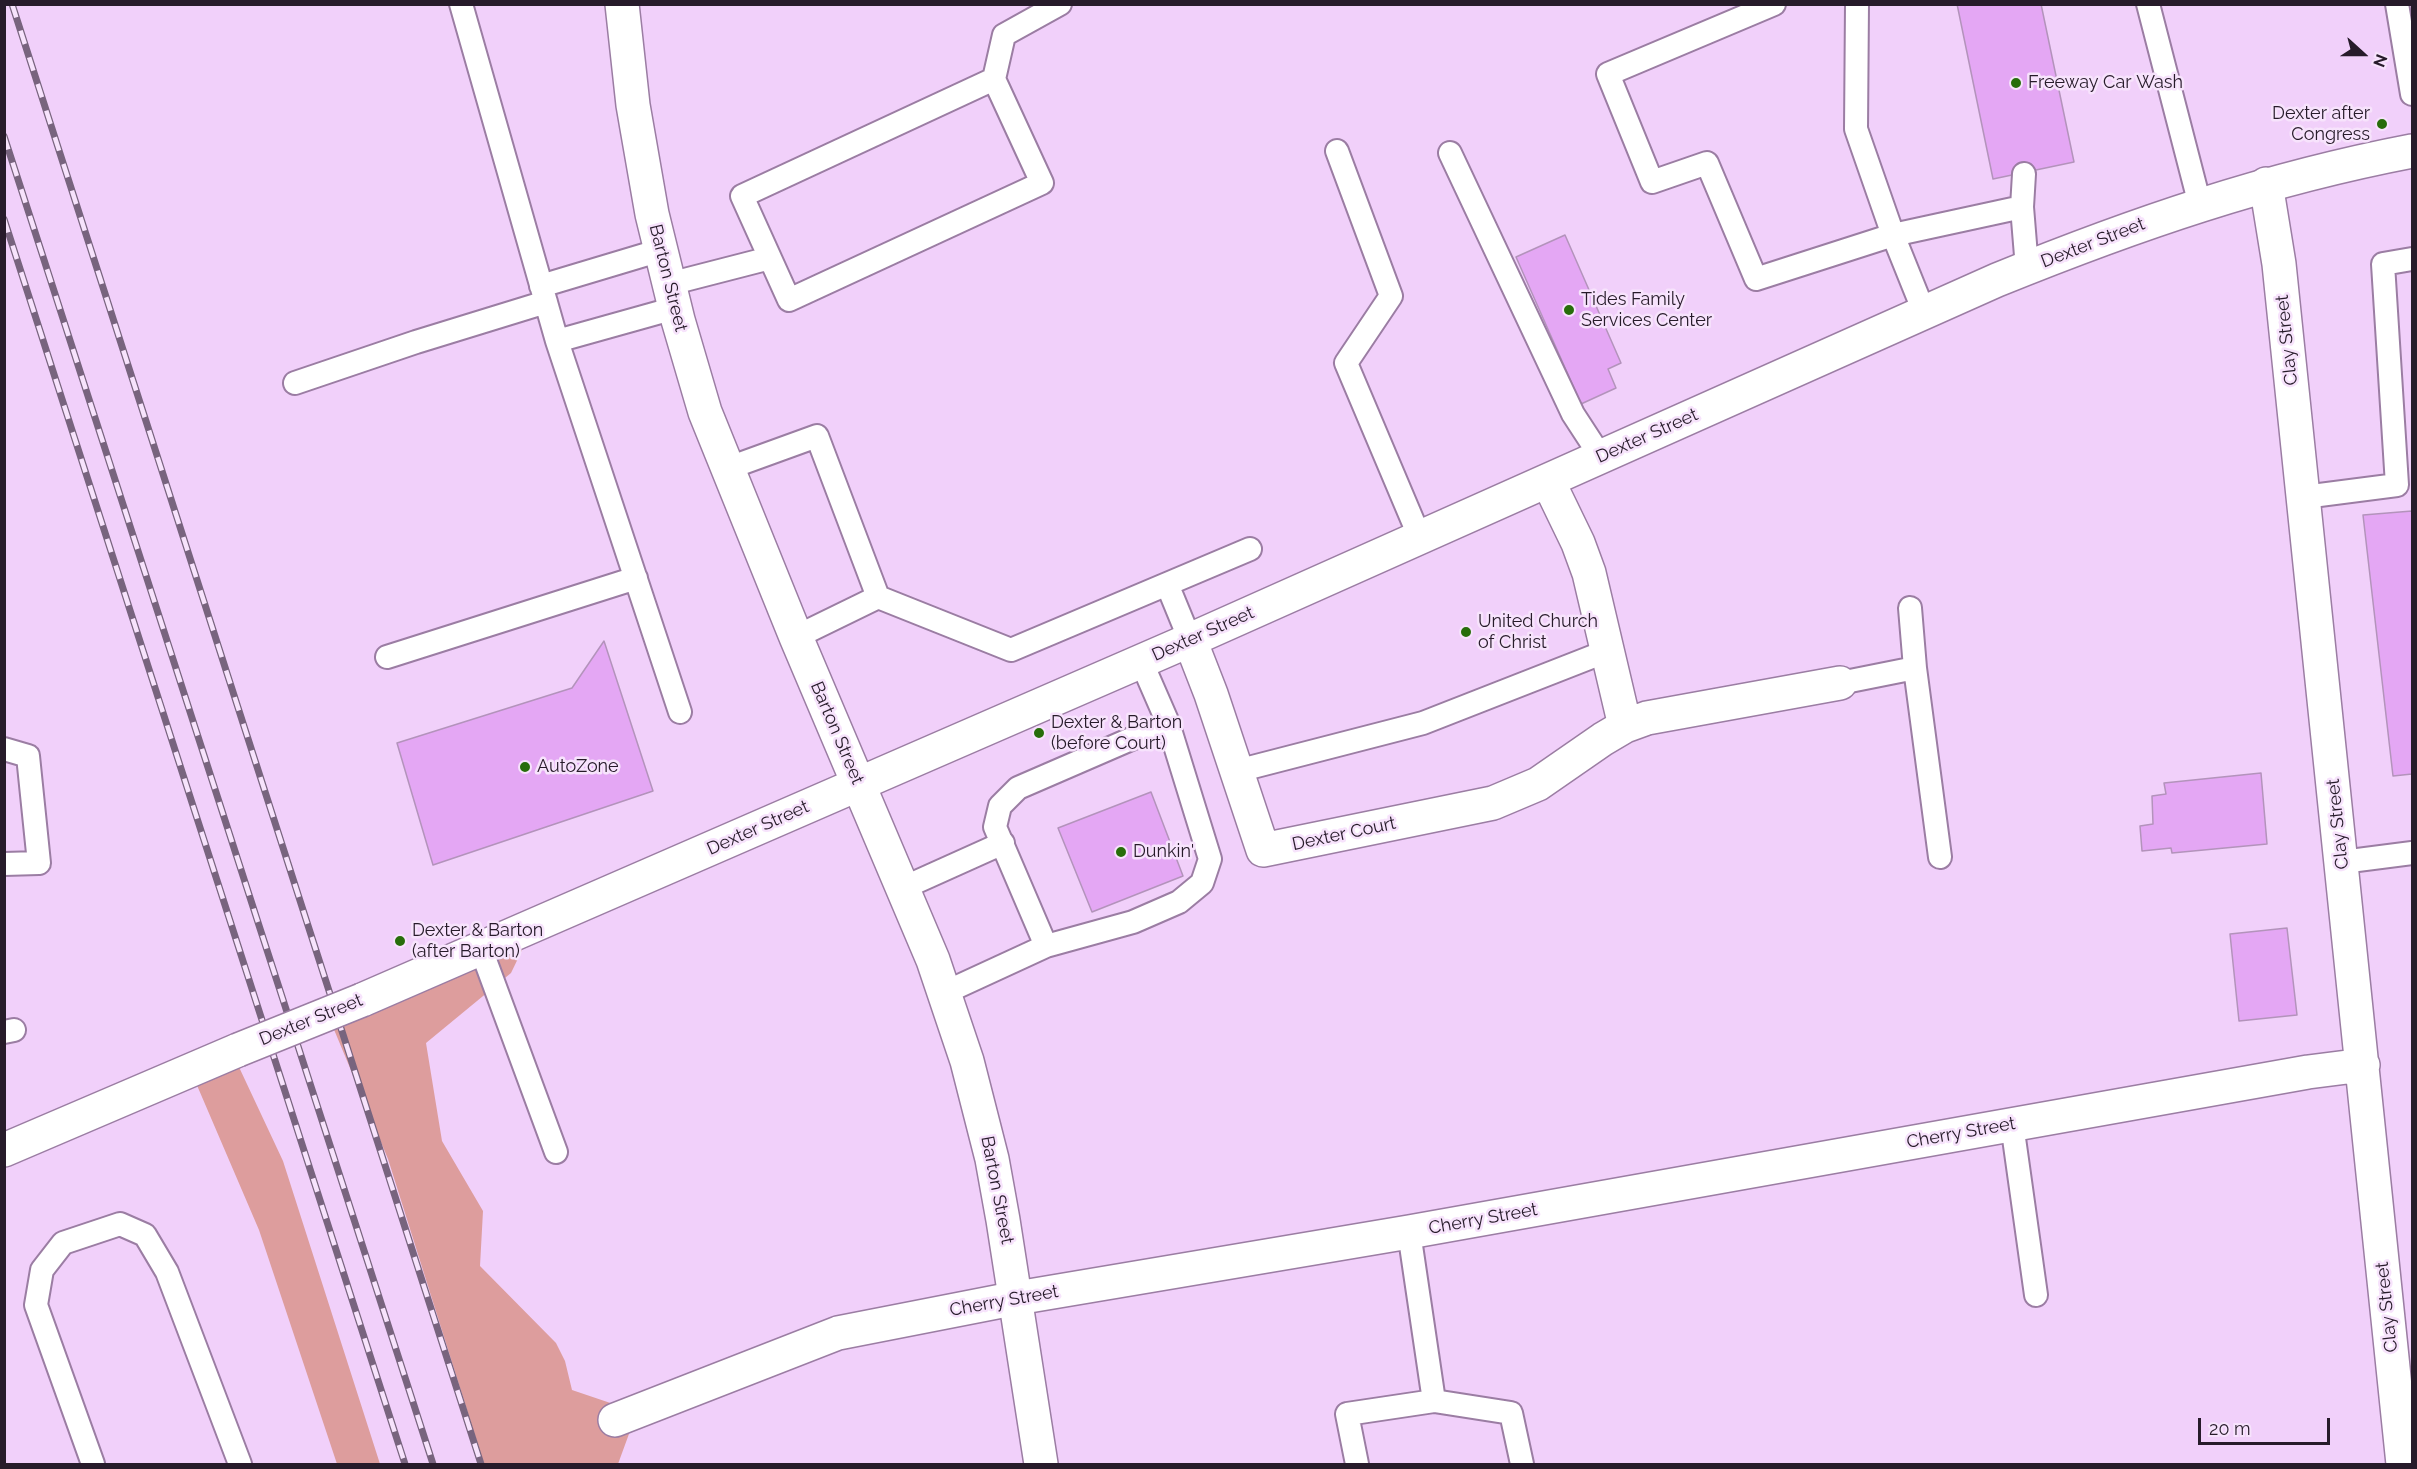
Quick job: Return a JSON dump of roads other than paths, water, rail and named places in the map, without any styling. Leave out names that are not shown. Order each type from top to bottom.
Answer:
[{"type":"main road","name":"Barton Street","points":[[622,4],[635,116],[652,214],[672,296],[705,412],[726,469],[903,888],[944,993],[967,1061],[992,1159],[1017,1298],[1041,1464]]},
{"type":"main road","name":"Dexter Street","points":[[4,1150],[481,949],[1190,640],[2027,268],[2126,229],[2266,184],[2412,151]]},
{"type":"main road","name":"Clay Street","points":[[2266,184],[2279,264],[2304,497],[2403,1464]]},
{"type":"main road","points":[[1548,481],[1578,543],[1589,573],[1625,726]]},
{"type":"main road","name":"Dexter Court","points":[[1190,640],[1211,694],[1263,850],[1493,803],[1538,784],[1625,726],[1647,718],[1840,683]]},
{"type":"main road","name":"Cherry Street","points":[[615,1420],[838,1333],[1017,1298],[1409,1232],[2308,1072],[2363,1065]]},
{"type":"lane","points":[[461,4],[556,341],[680,712]]},
{"type":"lane","points":[[994,79],[742,196],[789,300],[1042,183],[994,79],[1004,35],[1060,4]]},
{"type":"lane","points":[[1774,4],[1608,75],[1652,182],[1707,163],[1756,279],[1893,235],[2022,207]]},
{"type":"lane","points":[[1857,4],[1856,129],[1893,235],[1924,312]]},
{"type":"lane","points":[[2148,4],[2200,205]]},
{"type":"lane","points":[[2397,4],[2412,94]]},
{"type":"lane","points":[[1337,151],[1391,296],[1346,363],[1420,537]]},
{"type":"lane","points":[[1450,153],[1573,414],[1602,457]]},
{"type":"lane","points":[[2024,174],[2022,207],[2027,268]]},
{"type":"lane","points":[[294,383],[416,342],[661,250]]},
{"type":"lane","points":[[556,341],[770,258]]},
{"type":"lane","points":[[2304,497],[2405,484],[2383,264],[2412,259]]},
{"type":"lane","points":[[726,469],[817,436],[878,597],[1011,650],[1250,549]]},
{"type":"lane","points":[[387,657],[636,579]]},
{"type":"lane","points":[[1167,584],[1190,640]]},
{"type":"lane","points":[[796,637],[878,597]]},
{"type":"lane","points":[[1910,608],[1915,669],[1940,857]]},
{"type":"lane","points":[[1237,771],[1423,723],[1607,651]]},
{"type":"lane","points":[[944,993],[1046,946],[1133,922],[1179,902],[1202,883],[1210,859],[1168,723],[1141,661]]},
{"type":"lane","points":[[1840,683],[1915,669]]},
{"type":"lane","points":[[1046,946],[995,827],[1000,806],[1018,788],[1168,723]]},
{"type":"lane","points":[[4,749],[28,756],[39,862],[4,864]]},
{"type":"lane","points":[[903,888],[1003,843]]},
{"type":"lane","points":[[2342,862],[2412,853]]},
{"type":"lane","points":[[481,949],[556,1152]]},
{"type":"lane","points":[[2012,1124],[2036,1295]]},
{"type":"lane","points":[[93,1464],[36,1305],[42,1270],[63,1243],[120,1224],[145,1235],[167,1272],[240,1464]]},
{"type":"lane","points":[[1409,1232],[1434,1401]]},
{"type":"lane","points":[[1357,1464],[1347,1414],[1434,1401],[1511,1413],[1522,1464]]},
{"type":"railway","points":[[12,4],[481,1464]]},
{"type":"railway","points":[[4,136],[433,1464]]},
{"type":"railway","points":[[4,219],[405,1464]]},
{"type":"place","name":"Freeway Car Wash","points":[[2016,83]]},
{"type":"place","name":"Dexter after Congress","points":[[2382,124]]},
{"type":"place","name":"Tides Family Services Center","points":[[1569,310]]},
{"type":"place","name":"United Church of Christ","points":[[1466,632]]},
{"type":"place","name":"Dexter & Barton (before Court)","points":[[1039,733]]},
{"type":"place","name":"AutoZone","points":[[525,767]]},
{"type":"place","name":"Dunkin'","points":[[1121,852]]},
{"type":"place","name":"Dexter & Barton (after Barton)","points":[[400,941]]}]
